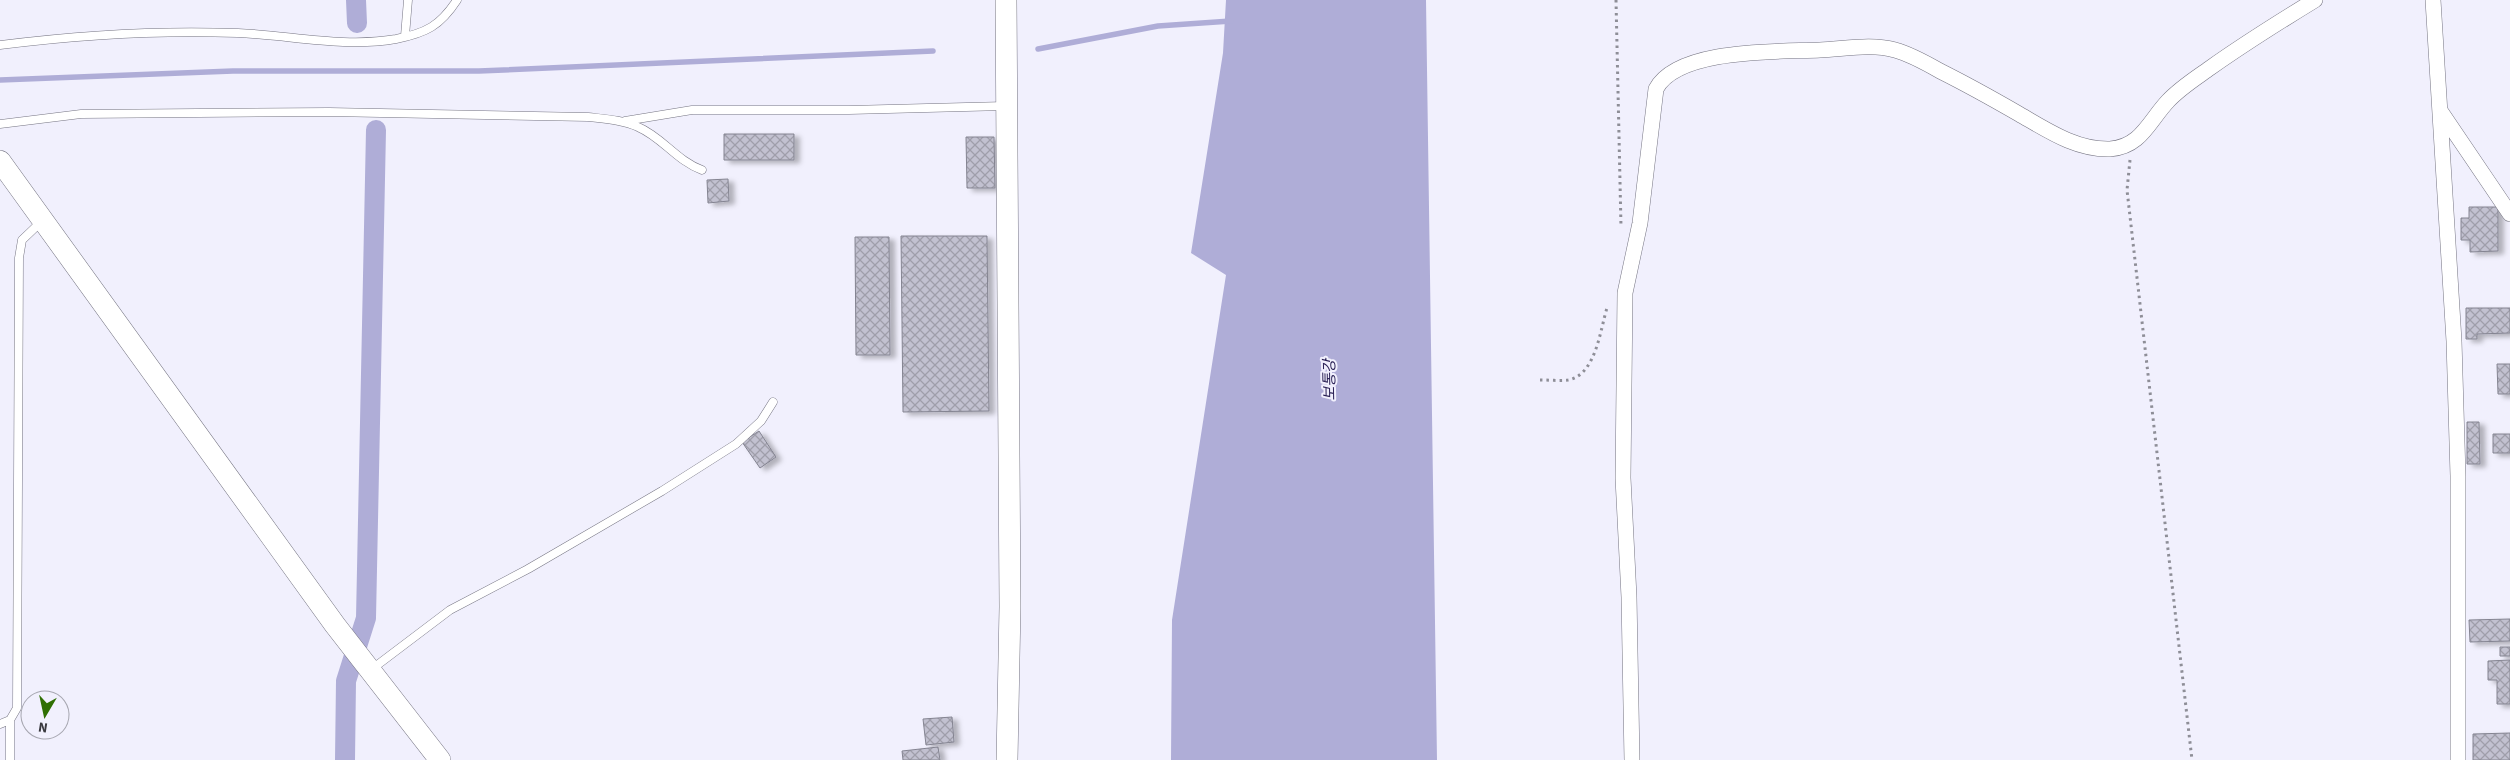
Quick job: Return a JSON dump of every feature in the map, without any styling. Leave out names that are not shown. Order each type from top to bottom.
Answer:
[{"type":"main road","points":[[1006,0],[1010,607],[1007,760]]},
{"type":"main road","points":[[0,160],[336,625],[440,760]]},
{"type":"street","points":[[1632,760],[1623,478],[1625,293],[1640,223],[1656,89],[1660,82],[1679,69],[1730,55],[1882,48],[1895,50],[1925,63],[2055,135],[2076,144],[2110,149],[2133,143],[2145,131],[2168,101],[2182,89],[2221,60],[2315,0]]},
{"type":"street","points":[[2433,0],[2454,341],[2458,476],[2458,760]]},
{"type":"street","points":[[2440,110],[2510,214]]},
{"type":"lane","points":[[405,36],[408,0]]},
{"type":"lane","points":[[0,45],[143,33],[238,33],[367,42],[405,36],[434,28],[446,16],[456,0]]},
{"type":"lane","points":[[622,122],[692,110],[849,110],[1007,106]]},
{"type":"lane","points":[[0,124],[81,114],[329,112],[588,117],[622,122],[639,127],[691,166],[702,170]]},
{"type":"lane","points":[[10,760],[10,720],[17,708],[19,258],[22,240],[43,220]]},
{"type":"lane","points":[[370,670],[450,610],[662,492],[736,444],[761,421],[774,402]]},
{"type":"lane","points":[[0,724],[10,720]]},
{"type":"path","points":[[1616,0],[1621,230]]},
{"type":"path","points":[[2133,143],[2127,190],[2192,760]]},
{"type":"path","points":[[1540,380],[1568,380],[1583,373],[1590,364],[1609,300]]},
{"type":"water","name":"보통강","points":[[1226,0],[1426,0],[1437,760],[1171,760],[1172,620],[1226,275],[1191,253],[1223,53]]},
{"type":"building","points":[[724,134],[794,134],[794,160],[724,160]]},
{"type":"building","points":[[966,137],[994,137],[995,188],[967,188]]},
{"type":"building","points":[[728,179],[729,201],[708,203],[707,180]]},
{"type":"building","points":[[2469,207],[2498,207],[2498,251],[2470,252],[2470,240],[2461,240],[2461,218],[2469,218]]},
{"type":"building","points":[[901,236],[987,236],[989,411],[903,412]]},
{"type":"building","points":[[855,237],[889,237],[890,355],[856,355]]},
{"type":"building","points":[[2466,308],[2510,308],[2510,333],[2477,334],[2477,339],[2466,339]]},
{"type":"building","points":[[2497,364],[2510,364],[2510,394],[2498,394]]},
{"type":"building","points":[[2467,422],[2479,422],[2480,464],[2467,464]]},
{"type":"building","points":[[759,431],[776,457],[760,468],[742,442]]},
{"type":"building","points":[[2493,434],[2510,434],[2510,453],[2493,453]]},
{"type":"building","points":[[2510,619],[2510,641],[2470,642],[2469,620]]},
{"type":"building","points":[[2500,647],[2510,647],[2510,656],[2500,656]]},
{"type":"building","points":[[2510,660],[2510,704],[2497,704],[2497,680],[2488,680],[2488,661]]},
{"type":"building","points":[[952,717],[954,742],[926,745],[923,719]]},
{"type":"building","points":[[2510,733],[2510,760],[2473,760],[2473,734]]},
{"type":"building","points":[[938,747],[940,760],[903,760],[902,751]]},
{"type":"waterway","points":[[356,0],[357,23]]},
{"type":"waterway","points":[[1038,49],[1158,26],[1231,21]]},
{"type":"waterway","points":[[0,80],[233,71],[479,71],[933,51]]},
{"type":"waterway","points":[[345,760],[346,681],[366,618],[376,130]]}]
